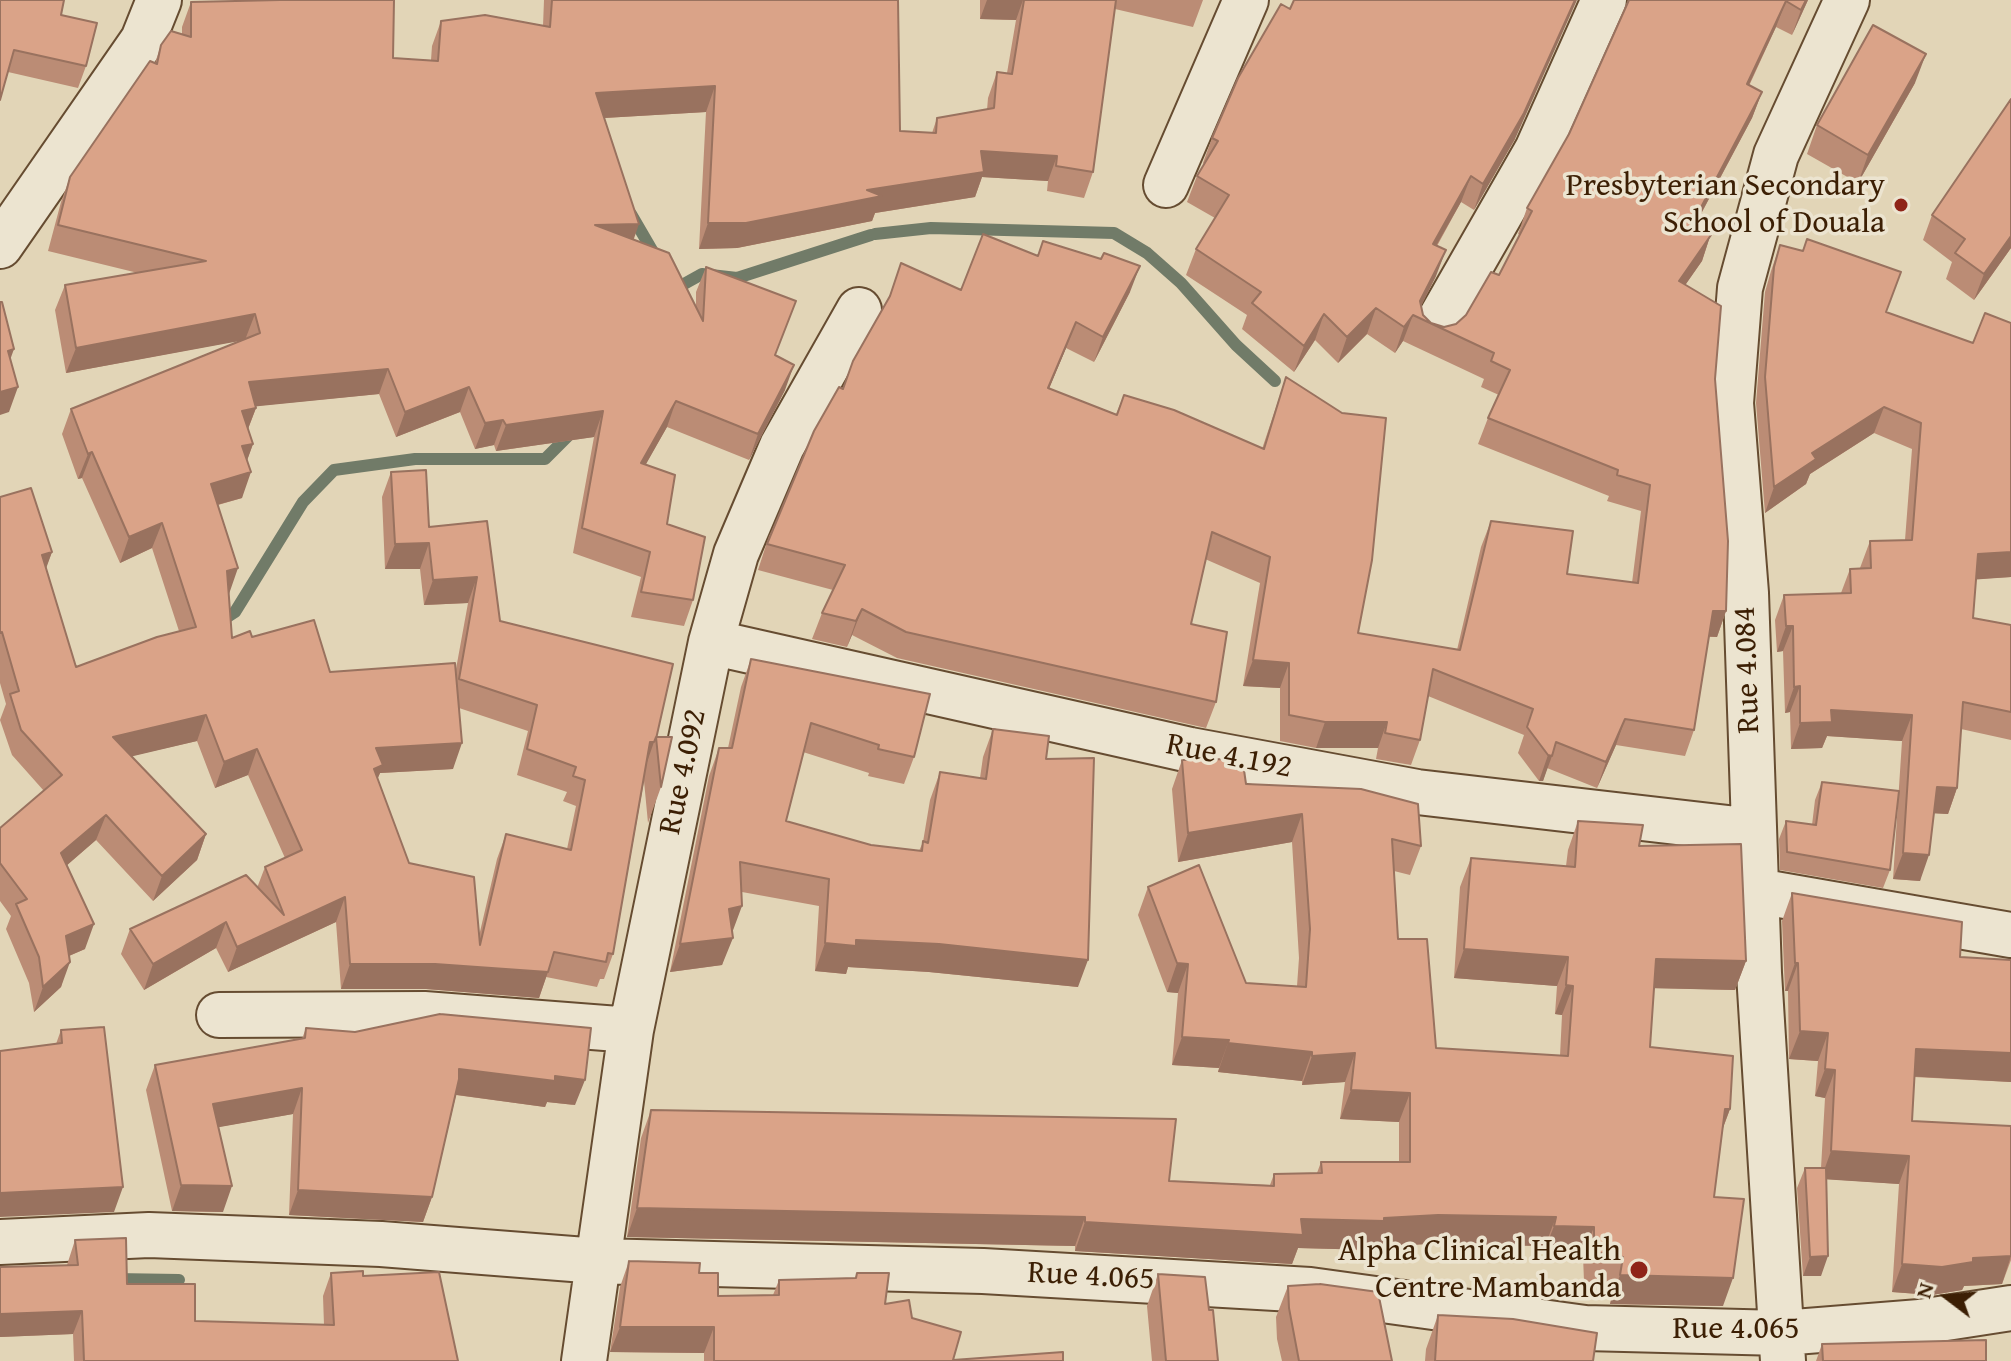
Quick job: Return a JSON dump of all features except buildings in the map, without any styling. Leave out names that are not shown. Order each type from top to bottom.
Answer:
[{"type":"street","points":[[0,246],[143,40],[159,0]]},
{"type":"street","points":[[1166,185],[1246,0]]},
{"type":"street","points":[[1435,328],[1537,150],[1604,0]]},
{"type":"street","name":"Rue 4.084","points":[[1783,1347],[1759,973],[1746,593],[1731,403],[1740,288],[1776,155],[1847,0]]},
{"type":"street","name":"Rue 4.092","points":[[584,1361],[631,1030],[711,642],[736,554],[782,446],[859,310]]},
{"type":"street","name":"Rue 4.192","points":[[711,642],[1190,750],[1417,792],[1754,831]]},
{"type":"street","points":[[1757,891],[2011,935]]},
{"type":"street","points":[[219,1015],[424,1014],[631,1030]]},
{"type":"street","name":"Rue 4.065","points":[[0,1242],[149,1235],[381,1244],[598,1261],[983,1271],[1310,1290],[1585,1328],[1783,1347],[2011,1308]]},
{"type":"waterway","points":[[631,214],[656,257]]},
{"type":"waterway","points":[[875,234],[931,228],[1114,233],[1147,253],[1181,283],[1236,345],[1275,381]]},
{"type":"waterway","points":[[677,294],[684,284],[702,274],[737,278],[871,235]]},
{"type":"waterway","points":[[218,623],[235,612],[303,502],[334,470],[415,459],[545,459],[573,431]]},
{"type":"waterway","points":[[114,1279],[179,1280]]},
{"type":"place","name":"Presbyterian Secondary School of Douala","points":[[1901,205]]},
{"type":"place","name":"Alpha Clinical Health Centre Mambanda","points":[[1639,1270]]}]
